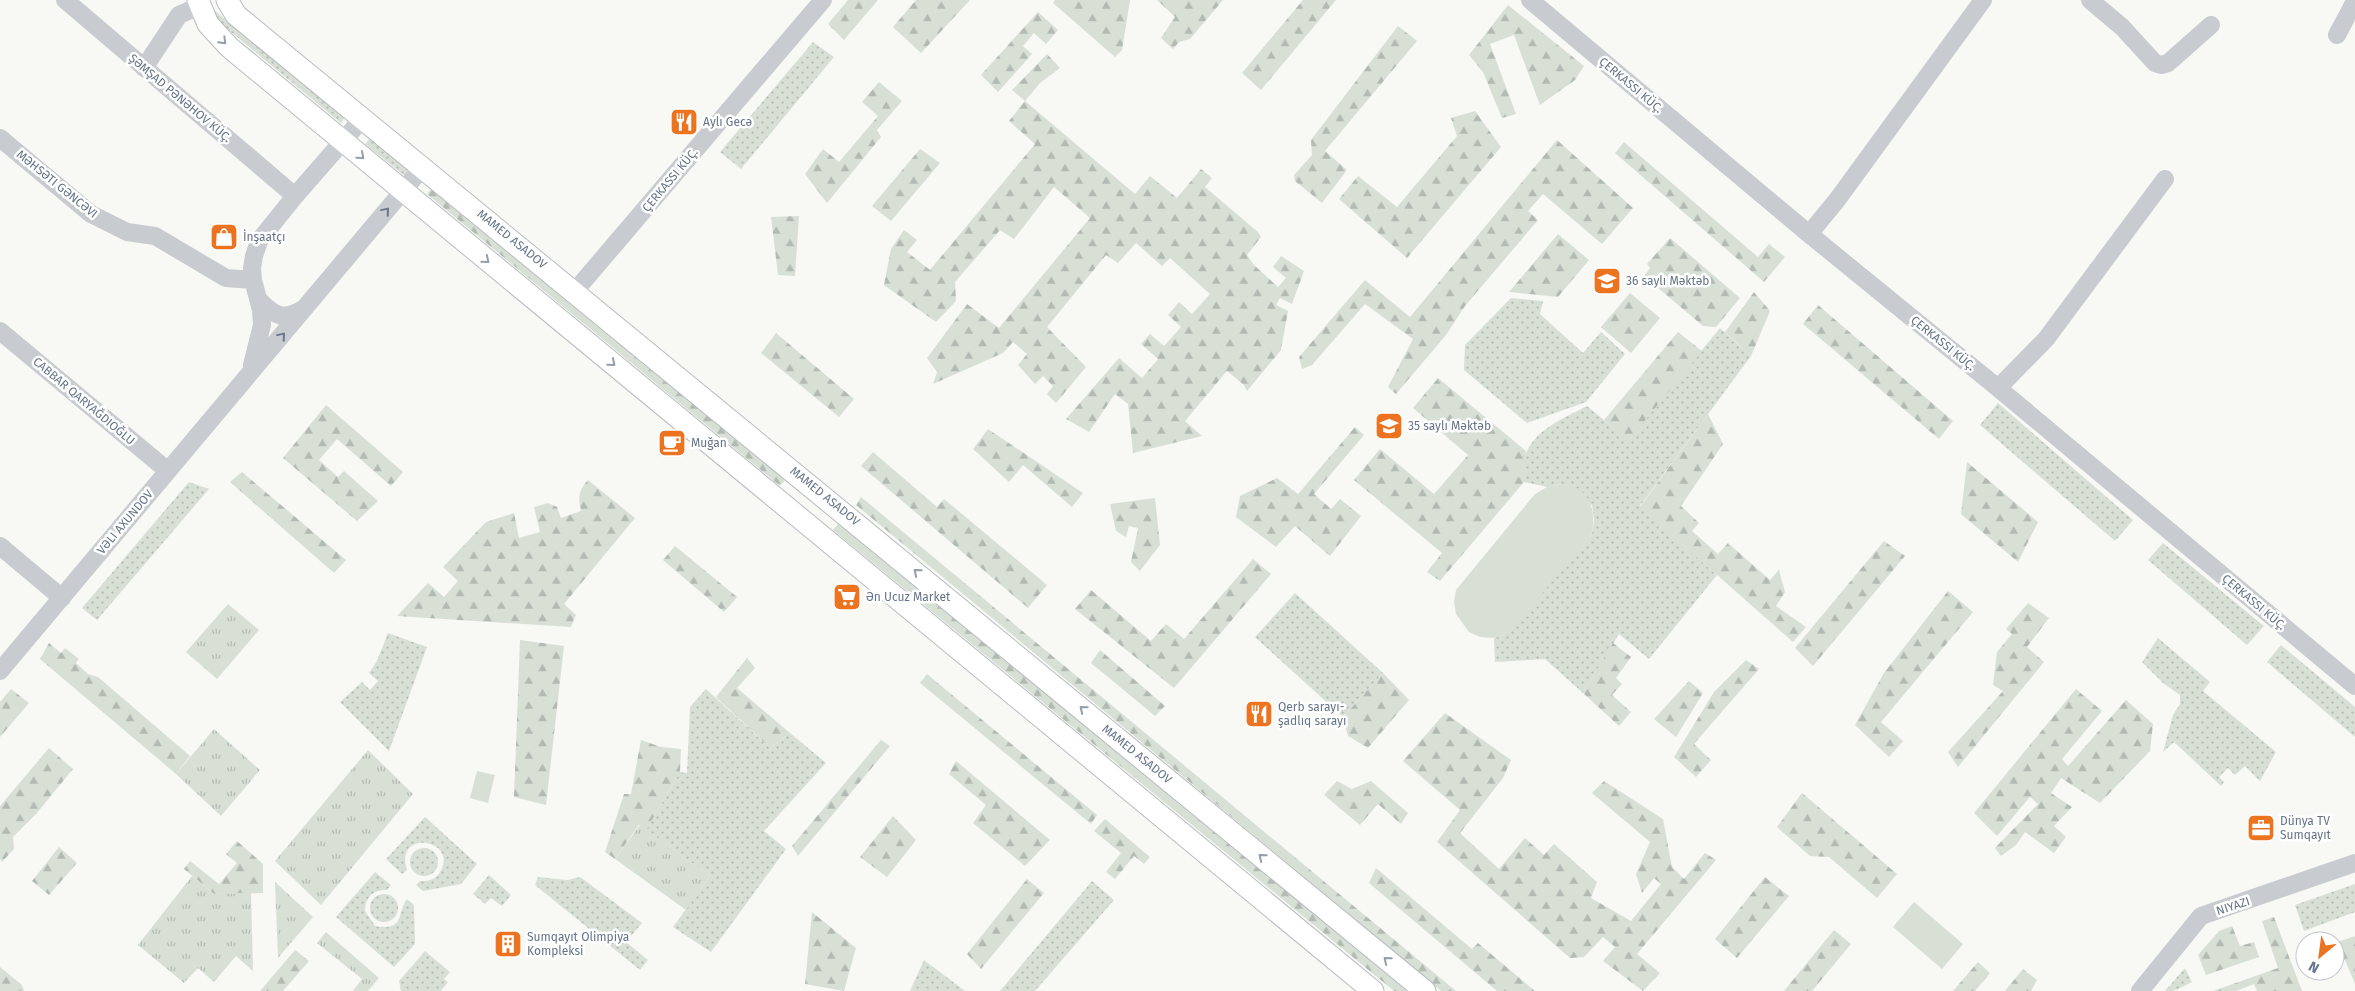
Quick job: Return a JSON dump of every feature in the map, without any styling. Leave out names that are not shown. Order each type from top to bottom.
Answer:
[{"type":"main road","name":"MAMED ASADOV","points":[[227,0],[236,15],[575,291],[1425,991]]},
{"type":"main road","points":[[199,3],[208,24],[229,47],[1373,991]]},
{"type":"street","name":"ŞƏMŞAD PƏNƏHOV KÜÇ.","points":[[65,0],[295,196]]},
{"type":"street","points":[[575,291],[823,0]]},
{"type":"street","points":[[1530,0],[1809,234],[1998,388],[2355,686]]},
{"type":"street","points":[[1809,234],[1838,200],[1983,0]]},
{"type":"street","points":[[2090,0],[2122,27],[2155,63],[2161,65],[2168,63],[2211,25]]},
{"type":"street","points":[[2337,35],[2355,1]]},
{"type":"street","points":[[144,68],[178,15],[199,3]]},
{"type":"street","points":[[250,373],[262,325],[258,299],[252,280],[254,256],[259,241],[295,196],[363,118]]},
{"type":"street","name":"MƏHSƏTI GƏNCƏVI","points":[[0,138],[91,214],[127,232],[155,236],[226,278],[252,280]]},
{"type":"street","name":"VƏLI AXUNDOV","points":[[0,672],[423,168]]},
{"type":"street","points":[[1998,388],[2046,339],[2165,179]]},
{"type":"street","points":[[258,299],[269,310],[278,315],[288,316],[305,308]]},
{"type":"street","points":[[0,332],[168,471]]},
{"type":"street","points":[[0,546],[62,598]]},
{"type":"street","name":"NIYAZI","points":[[2140,991],[2202,916],[2355,863]]},
{"type":"green space","points":[[848,0],[878,0],[844,40],[828,24]]},
{"type":"green space","points":[[916,0],[970,0],[921,53],[893,27]]},
{"type":"green space","points":[[1055,0],[1130,0],[1122,50],[1115,57],[1053,3]]},
{"type":"green space","points":[[1157,0],[1223,0],[1190,39],[1179,42],[1173,49],[1161,38],[1175,17]]},
{"type":"green space","points":[[1303,0],[1336,0],[1261,90],[1242,73]]},
{"type":"green space","points":[[1508,5],[1584,66],[1575,80],[1540,105],[1514,35],[1490,44],[1516,114],[1502,118],[1483,72],[1469,55]]},
{"type":"green space","points":[[214,10],[345,117],[341,123],[213,17]]},
{"type":"green space","points":[[1038,12],[1058,30],[1046,44],[1034,33],[1023,46],[1032,54],[998,92],[981,75]]},
{"type":"green space","points":[[1398,26],[1417,41],[1325,151],[1347,170],[1322,203],[1295,181],[1294,175],[1312,155],[1311,140]]},
{"type":"green space","points":[[813,42],[834,57],[741,169],[720,152]]},
{"type":"green space","points":[[1047,54],[1060,68],[1040,83],[1025,101],[1012,90]]},
{"type":"green space","points":[[879,82],[902,101],[877,130],[881,137],[827,203],[805,174],[823,149],[839,162],[878,116],[862,102]]},
{"type":"green space","points":[[1025,101],[1135,194],[1150,176],[1177,198],[1201,169],[1212,178],[1205,187],[1258,232],[1261,237],[1247,255],[1254,265],[1278,287],[1286,278],[1273,267],[1281,256],[1304,271],[1292,304],[1280,298],[1276,305],[1288,311],[1281,350],[1247,391],[1244,385],[1227,371],[1185,421],[1202,436],[1133,453],[1128,404],[1115,394],[1089,432],[1066,419],[1119,358],[1142,378],[1158,359],[1141,344],[1150,334],[1164,346],[1181,327],[1168,315],[1179,302],[1192,314],[1210,294],[1170,258],[1162,266],[1136,243],[1118,263],[1106,255],[1047,327],[1086,367],[1056,403],[1047,394],[1053,386],[1043,376],[1035,384],[1018,365],[1027,354],[1013,342],[1003,353],[933,384],[937,372],[927,358],[967,304],[999,328],[1090,218],[1054,187],[1014,239],[1000,230],[955,282],[956,301],[936,322],[884,285],[891,249],[904,230],[917,240],[907,252],[930,270],[1035,144],[1009,121]]},
{"type":"green space","points":[[1475,111],[1501,147],[1407,258],[1339,199],[1358,176],[1397,207],[1457,136],[1451,118]]},
{"type":"green space","points":[[370,138],[409,171],[405,176],[365,144]]},
{"type":"green space","points":[[1557,140],[1633,208],[1602,244],[1543,194],[1528,211],[1538,220],[1465,306],[1446,335],[1396,394],[1388,387],[1413,339],[1365,304],[1312,365],[1302,369],[1299,357],[1365,280],[1410,317]]},
{"type":"green space","points":[[1624,142],[1758,257],[1769,244],[1785,257],[1764,282],[1615,153]]},
{"type":"green space","points":[[920,149],[940,163],[891,221],[872,206]]},
{"type":"green space","points":[[432,188],[786,479],[780,486],[427,194]]},
{"type":"green space","points":[[799,216],[795,276],[778,275],[771,217]]},
{"type":"green space","points":[[1558,234],[1589,260],[1558,297],[1509,292]]},
{"type":"green space","points":[[1670,238],[1740,298],[1716,327],[1703,326],[1644,276],[1650,268],[1647,264]]},
{"type":"green space","points":[[1754,292],[1770,311],[1751,356],[1725,332]]},
{"type":"green space","points":[[1630,293],[1660,318],[1631,353],[1601,327]]},
{"type":"green space","points":[[1511,298],[1543,301],[1540,314],[1583,353],[1601,332],[1625,354],[1586,402],[1527,423],[1464,370],[1465,345]]},
{"type":"green space","points":[[1818,305],[1953,421],[1939,439],[1803,324]]},
{"type":"green space","points":[[1720,328],[1751,356],[1640,506],[1717,575],[1649,659],[1619,634],[1583,693],[1545,659],[1495,662],[1494,638],[1505,634],[1592,534],[1594,520],[1592,505],[1561,484],[1547,487],[1524,482],[1525,458],[1532,443],[1553,424],[1587,406],[1628,440]]},
{"type":"green space","points":[[1678,332],[1702,351],[1628,441],[1604,420]]},
{"type":"green space","points":[[776,333],[854,399],[839,417],[761,353]]},
{"type":"green space","points":[[1438,378],[1526,451],[1524,482],[1440,581],[1427,572],[1442,553],[1354,480],[1380,449],[1434,494],[1468,455],[1413,408]]},
{"type":"green space","points":[[1998,403],[2133,520],[2115,541],[1980,425]]},
{"type":"green space","points":[[326,405],[403,472],[391,486],[337,439],[319,460],[338,477],[344,471],[378,501],[357,521],[283,458]]},
{"type":"green space","points":[[1708,414],[1723,444],[1681,506],[1699,523],[1692,531],[1718,554],[1728,543],[1770,580],[1779,570],[1785,592],[1776,606],[1806,627],[1793,642],[1640,507]]},
{"type":"green space","points":[[1355,427],[1364,435],[1314,494],[1331,509],[1340,499],[1361,516],[1330,556],[1295,526],[1276,547],[1236,517],[1240,496],[1277,478],[1298,494]]},
{"type":"green space","points":[[988,429],[1083,493],[1072,507],[1023,465],[1009,482],[973,449]]},
{"type":"green space","points":[[873,452],[937,507],[944,499],[1047,585],[1028,608],[861,466]]},
{"type":"green space","points":[[1967,462],[2038,522],[2018,562],[1961,514]]},
{"type":"green space","points":[[242,472],[346,560],[334,573],[230,482]]},
{"type":"green space","points":[[588,480],[635,518],[564,604],[576,615],[571,627],[397,616],[428,583],[444,597],[458,581],[443,567],[486,522],[514,513],[519,538],[540,532],[534,507],[548,503],[557,507],[561,518],[581,511],[580,495],[582,488]]},
{"type":"green space","points":[[189,482],[209,489],[97,620],[82,608]]},
{"type":"green space","points":[[1561,484],[1579,489],[1589,500],[1593,516],[1592,534],[1514,627],[1505,634],[1494,638],[1480,637],[1469,632],[1456,614],[1454,602],[1456,590],[1535,494],[1547,487]]},
{"type":"green space","points":[[861,497],[1456,991],[1441,991],[856,505]]},
{"type":"green space","points":[[1155,498],[1160,545],[1140,571],[1131,562],[1138,528],[1129,526],[1126,537],[1116,531],[1110,504]]},
{"type":"green space","points":[[839,523],[1408,991],[1394,991],[833,530]]},
{"type":"green space","points":[[1884,541],[1905,556],[1813,666],[1795,648]]},
{"type":"green space","points":[[2163,543],[2264,626],[2247,645],[2148,560]]},
{"type":"green space","points":[[675,546],[737,597],[724,612],[663,560]]},
{"type":"green space","points":[[1253,559],[1271,574],[1174,688],[1075,609],[1091,590],[1151,641],[1166,624],[1184,639]]},
{"type":"green space","points":[[1948,591],[1973,612],[1881,722],[1903,741],[1889,757],[1855,725],[1884,673]]},
{"type":"green space","points":[[1295,593],[1383,673],[1343,717],[1255,637]]},
{"type":"green space","points":[[2028,603],[2049,618],[2027,647],[2044,662],[1958,767],[1948,752],[2003,691],[1993,685],[1997,652],[2012,634],[2006,629]]},
{"type":"green space","points":[[228,604],[259,630],[217,679],[186,652]]},
{"type":"green space","points":[[388,633],[427,647],[389,751],[340,702],[362,682],[370,690],[378,681],[369,673],[377,661]]},
{"type":"green space","points":[[2158,638],[2210,682],[2203,691],[2276,752],[2260,781],[2245,766],[2235,775],[2228,768],[2219,777],[2224,782],[2221,786],[2174,742],[2163,752],[2173,715],[2180,704],[2180,695],[2163,683],[2142,662]]},
{"type":"green space","points":[[520,640],[564,646],[546,805],[514,797]]},
{"type":"green space","points":[[49,643],[61,653],[65,648],[79,659],[76,663],[88,674],[98,677],[190,756],[176,774],[40,659]]},
{"type":"green space","points":[[1613,643],[1631,657],[1616,678],[1622,684],[1612,695],[1631,712],[1619,726],[1583,693]]},
{"type":"green space","points":[[2281,645],[2355,707],[2355,737],[2267,662]]},
{"type":"green space","points":[[1100,650],[1165,706],[1155,716],[1091,663]]},
{"type":"green space","points":[[747,658],[755,668],[737,688],[790,733],[770,748],[716,697]]},
{"type":"green space","points":[[1746,660],[1759,669],[1694,744],[1711,760],[1696,777],[1674,757],[1714,692]]},
{"type":"green space","points":[[1383,673],[1409,700],[1368,748],[1348,736],[1343,717]]},
{"type":"green space","points":[[927,674],[1097,815],[1091,824],[920,683]]},
{"type":"green space","points":[[1689,681],[1703,693],[1676,737],[1654,719]]},
{"type":"green space","points":[[11,689],[29,703],[0,737],[0,702]]},
{"type":"green space","points":[[706,689],[770,748],[790,733],[826,763],[764,831],[786,849],[711,952],[673,927],[710,876],[646,830],[680,772],[687,773],[690,707]]},
{"type":"green space","points":[[2076,689],[2102,711],[2062,759],[2068,766],[2126,700],[2153,724],[2150,751],[2100,803],[2061,778],[2051,793],[2072,807],[2054,826],[2066,837],[2054,853],[2025,832],[2016,845],[2001,856],[1995,848],[2038,804],[2030,797],[1997,836],[1974,813]]},
{"type":"green space","points":[[1445,713],[1511,760],[1503,778],[1460,833],[1499,869],[1525,838],[1544,855],[1554,844],[1597,882],[1591,898],[1631,921],[1661,884],[1654,878],[1642,893],[1636,874],[1650,842],[1592,793],[1604,781],[1663,819],[1672,867],[1684,879],[1705,853],[1716,860],[1637,954],[1660,973],[1643,991],[1603,961],[1615,947],[1603,937],[1584,957],[1570,958],[1437,842],[1460,810],[1403,761]]},
{"type":"green space","points":[[214,729],[260,770],[221,816],[176,774]]},
{"type":"green space","points":[[641,740],[661,747],[681,749],[680,772],[646,830],[639,825],[615,859],[605,852],[624,794],[631,794]]},
{"type":"green space","points":[[881,740],[890,746],[798,856],[792,846]]},
{"type":"green space","points":[[49,748],[73,769],[36,814],[13,837],[14,849],[2,862],[0,859],[0,806]]},
{"type":"green space","points":[[368,750],[413,794],[321,905],[275,861]]},
{"type":"green space","points":[[956,761],[1050,840],[1025,866],[973,823],[986,805],[949,774]]},
{"type":"green space","points":[[477,771],[495,775],[488,803],[470,798]]},
{"type":"green space","points":[[1337,781],[1352,789],[1371,781],[1408,813],[1401,824],[1378,804],[1360,825],[1324,795]]},
{"type":"green space","points":[[1802,793],[1897,874],[1877,898],[1829,857],[1810,856],[1777,827]]},
{"type":"green space","points":[[893,816],[916,840],[887,877],[860,857]]},
{"type":"green space","points":[[425,817],[477,864],[461,884],[423,891],[416,885],[420,881],[429,880],[438,875],[444,861],[441,852],[435,846],[426,843],[417,843],[409,848],[405,857],[407,870],[402,874],[386,859]]},
{"type":"green space","points":[[1105,819],[1150,857],[1144,864],[1134,856],[1115,879],[1106,872],[1121,853],[1094,831]]},
{"type":"green space","points":[[640,825],[710,876],[686,910],[615,859]]},
{"type":"green space","points":[[237,841],[263,864],[263,893],[214,894],[184,869],[190,861],[219,884],[237,863],[226,854]]},
{"type":"green space","points":[[59,847],[77,863],[49,895],[32,881]]},
{"type":"green space","points":[[424,848],[434,852],[438,862],[434,872],[424,876],[414,872],[410,862],[414,852]]},
{"type":"green space","points":[[1376,868],[1472,949],[1478,943],[1535,991],[1497,991],[1369,883]]},
{"type":"green space","points":[[375,872],[391,885],[387,890],[377,891],[368,898],[365,911],[375,926],[385,927],[396,924],[407,899],[414,905],[415,944],[394,967],[336,917]]},
{"type":"green space","points":[[489,875],[511,895],[502,906],[491,898],[485,904],[473,894]]},
{"type":"green space","points":[[192,876],[214,894],[251,893],[253,971],[236,956],[214,982],[198,968],[184,983],[138,945]]},
{"type":"green space","points":[[538,877],[567,880],[580,877],[642,923],[626,942],[648,960],[640,970],[535,885]]},
{"type":"green space","points":[[1765,877],[1789,896],[1737,958],[1715,939]]},
{"type":"green space","points":[[1027,879],[1044,893],[981,969],[967,954]]},
{"type":"green space","points":[[1092,881],[1114,900],[1035,991],[1000,991]]},
{"type":"green space","points":[[275,882],[313,917],[278,958]]},
{"type":"green space","points":[[2355,884],[2355,912],[2304,931],[2295,905]]},
{"type":"green space","points":[[384,894],[394,898],[398,908],[394,918],[384,922],[374,918],[370,908],[374,898]]},
{"type":"green space","points":[[1914,902],[1963,944],[1942,969],[1893,927]]},
{"type":"green space","points":[[812,912],[856,948],[844,991],[805,984]]},
{"type":"green space","points":[[2274,917],[2295,972],[2295,981],[2298,981],[2302,991],[2257,991],[2254,984],[2236,991],[2213,991],[2278,968],[2262,921]]},
{"type":"green space","points":[[2232,926],[2240,946],[2254,942],[2259,957],[2206,975],[2198,955],[2219,931]]},
{"type":"green space","points":[[1834,930],[1851,944],[1812,991],[1784,991]]},
{"type":"green space","points":[[326,932],[379,978],[368,991],[353,991],[362,979],[317,943]]},
{"type":"green space","points":[[2355,936],[2355,984],[2345,960],[2345,940]]},
{"type":"green space","points":[[295,950],[309,961],[283,991],[260,991]]},
{"type":"green space","points":[[425,951],[450,972],[444,979],[448,982],[441,991],[401,991],[399,981]]},
{"type":"green space","points":[[924,960],[965,991],[910,991]]},
{"type":"green space","points":[[1978,962],[1990,973],[1975,991],[1953,991]]},
{"type":"green space","points":[[0,967],[22,985],[24,991],[0,991]]},
{"type":"green space","points":[[2185,968],[2192,982],[2174,991],[2165,991]]},
{"type":"green space","points":[[2023,969],[2037,980],[2031,991],[2005,991]]},
{"type":"place","name":"Aylı Gecə","points":[[684,122]]},
{"type":"place","name":"İnşaatçı","points":[[224,237]]},
{"type":"place","name":"36 saylı Məktəb","points":[[1607,281]]},
{"type":"place","name":"35 saylı Məktəb","points":[[1389,426]]},
{"type":"place","name":"Muğan","points":[[672,443]]},
{"type":"place","name":"Ən Ucuz Market","points":[[847,597]]},
{"type":"place","name":"Qerb sarayı- şadlıq sarayı","points":[[1259,714]]},
{"type":"place","name":"Dünya TV Sumqayıt","points":[[2261,828]]},
{"type":"place","name":"Sumqayıt Olimpiya Kompleksi","points":[[508,944]]}]
